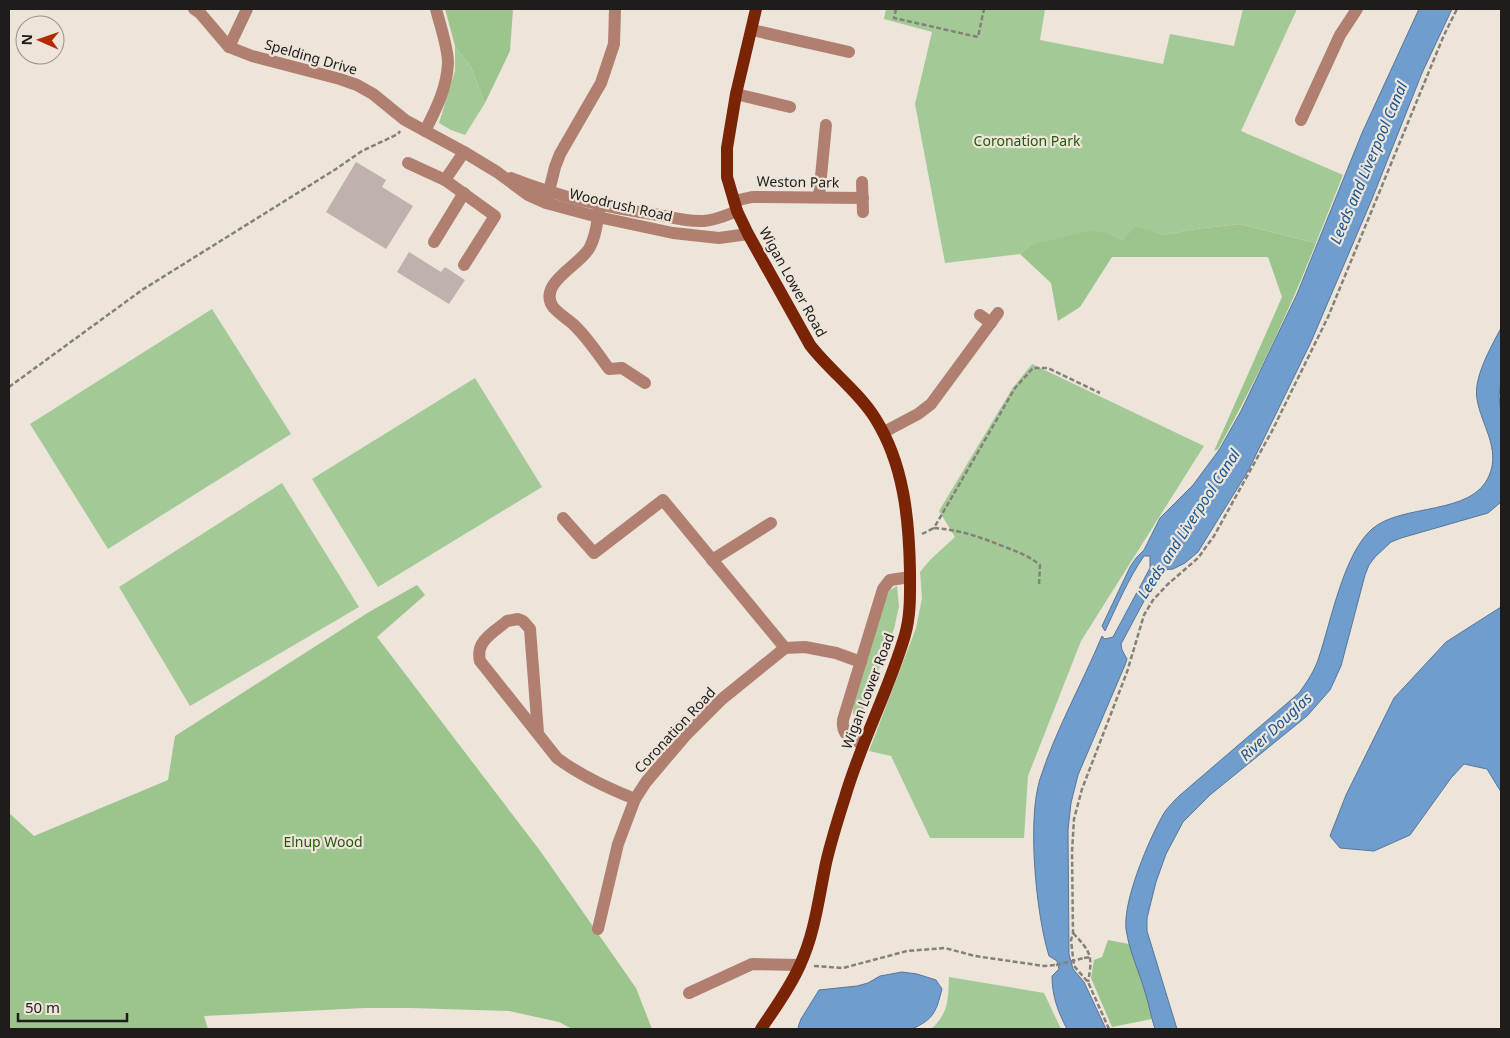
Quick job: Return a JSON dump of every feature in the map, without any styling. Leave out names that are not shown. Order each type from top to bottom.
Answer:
[{"type":"main road","name":"Wigan Lower Road","points":[[756,9],[736,94],[726,161],[727,177],[735,206],[748,234],[810,346],[864,403],[884,432],[901,482],[909,540],[910,577],[910,601],[906,632],[863,744],[838,821],[808,946],[785,994],[761,1029]]},
{"type":"street","name":"Spelding Drive","points":[[194,9],[200,13],[229,47],[252,56],[357,85],[373,94],[405,120],[425,130]]},
{"type":"street","points":[[229,47],[247,9]]},
{"type":"street","points":[[425,130],[439,103],[446,80],[448,61],[436,9]]},
{"type":"street","points":[[548,197],[560,154],[601,83],[614,44],[615,9]]},
{"type":"street","points":[[1301,120],[1340,35],[1357,9]]},
{"type":"street","points":[[752,30],[849,52]]},
{"type":"street","points":[[736,94],[790,107]]},
{"type":"street","points":[[819,198],[826,125]]},
{"type":"street","name":"Woodrush Road","points":[[425,130],[497,172],[528,195],[548,197],[674,233],[719,238],[748,234]]},
{"type":"street","points":[[445,180],[464,152]]},
{"type":"street","points":[[408,163],[445,180],[495,216],[464,265]]},
{"type":"street","points":[[862,182],[863,212]]},
{"type":"street","points":[[434,242],[464,193]]},
{"type":"street","name":"Weston Park","points":[[735,206],[752,197],[863,198]]},
{"type":"street","name":"Woodrush Road","points":[[599,211],[649,214],[704,221],[721,217],[735,206]]},
{"type":"street","points":[[599,211],[591,246],[584,257],[556,280],[550,293],[553,307],[575,326],[593,359],[609,369],[622,368],[645,383]]},
{"type":"street","points":[[884,432],[918,414],[932,404],[995,318],[980,315]]},
{"type":"street","points":[[563,518],[594,553],[663,500],[785,648],[805,647],[836,653],[861,662]]},
{"type":"street","points":[[712,560],[771,523]]},
{"type":"street","points":[[863,744],[848,738],[842,726],[886,584],[895,578],[910,577]]},
{"type":"street","points":[[538,733],[530,629],[523,621],[512,619],[482,641],[479,650],[480,661],[557,758],[571,769],[599,784],[635,799]]},
{"type":"street","name":"Coronation Road","points":[[598,930],[618,844],[635,799],[652,774],[685,736],[716,705],[785,648]]},
{"type":"street","points":[[689,993],[752,964],[800,965]]},
{"type":"path","points":[[896,9],[894,18],[978,37],[984,9]]},
{"type":"path","points":[[1109,1029],[1088,982],[1074,966],[1071,940],[1074,933],[1072,852],[1074,819],[1082,789],[1127,672],[1144,615],[1153,600],[1198,558],[1214,536],[1272,431],[1328,317],[1440,44],[1457,9]]},
{"type":"path","points":[[9,387],[142,290],[362,151],[398,134],[405,120]]},
{"type":"path","points":[[1039,584],[1040,565],[1030,557],[976,535],[956,530],[934,528],[1015,388],[1033,368],[1048,368],[1100,393]]},
{"type":"path","points":[[1074,933],[1091,957],[1088,982]]},
{"type":"path","points":[[800,965],[843,968],[907,951],[945,948],[975,956],[1044,966],[1091,957]]},
{"type":"green space","points":[[445,9],[513,9],[510,51],[485,103],[471,67],[455,46]]},
{"type":"green space","name":"Coronation Park","points":[[886,9],[1045,9],[1040,40],[1163,64],[1170,34],[1234,46],[1243,9],[1297,9],[1241,131],[1343,175],[1316,243],[1240,224],[1163,235],[1153,231],[1123,240],[1108,233],[1030,245],[1020,254],[945,263],[915,104],[932,32],[884,19]]},
{"type":"green space","points":[[455,46],[471,67],[485,103],[465,135],[439,123],[455,71]]},
{"type":"green space","points":[[1240,224],[1316,243],[1258,374],[1218,449],[1214,451],[1282,297],[1268,257],[1112,257],[1080,307],[1058,321],[1051,283],[1020,254],[1030,245],[1089,231],[1108,233],[1123,240],[1135,227],[1163,235]]},
{"type":"green space","points":[[212,309],[291,434],[108,549],[30,424]]},
{"type":"green space","points":[[1032,364],[1204,446],[1081,641],[1028,776],[1024,838],[930,838],[891,756],[869,751],[916,628],[922,598],[920,572],[955,537],[939,511],[1012,389]]},
{"type":"green space","points":[[475,378],[542,487],[378,587],[312,479]]},
{"type":"green space","points":[[282,483],[359,607],[190,706],[119,587]]},
{"type":"green space","name":"Elnup Wood","points":[[417,585],[425,595],[377,637],[541,852],[636,988],[652,1029],[572,1029],[559,1022],[509,1011],[365,1008],[204,1016],[208,1029],[9,1029],[9,813],[34,836],[168,780],[175,736],[369,612]]},
{"type":"green space","points":[[897,586],[899,606],[894,629],[859,721],[853,714],[853,707],[886,597],[890,590]]},
{"type":"green space","points":[[1108,940],[1129,944],[1146,993],[1152,1019],[1112,1027],[1091,978],[1094,960],[1102,957]]},
{"type":"green space","points":[[949,977],[1044,993],[1061,1029],[931,1029],[944,1012],[948,999]]},
{"type":"water","name":"Leeds and Liverpool Canal","points":[[1419,9],[1452,9],[1422,73],[1372,199],[1311,342],[1248,471],[1198,552],[1185,563],[1159,573],[1121,644],[1127,659],[1078,775],[1071,803],[1068,830],[1069,954],[1073,969],[1084,982],[1106,1029],[1067,1029],[1054,997],[1052,976],[1059,969],[1057,961],[1049,956],[1044,938],[1035,867],[1034,818],[1036,797],[1046,760],[1102,636],[1105,639],[1113,637],[1150,568],[1150,556],[1144,556],[1138,565],[1105,631],[1102,626],[1130,567],[1144,550],[1160,518],[1193,485],[1219,450],[1241,411],[1297,294],[1362,133]]},
{"type":"water","name":"River Douglas","points":[[1501,328],[1499,396],[1501,415],[1501,502],[1488,513],[1391,542],[1375,557],[1365,575],[1341,666],[1330,690],[1307,716],[1210,795],[1183,822],[1166,854],[1156,882],[1147,918],[1147,931],[1177,1029],[1155,1029],[1129,945],[1126,917],[1138,870],[1158,824],[1179,796],[1299,693],[1317,662],[1346,571],[1362,540],[1372,529],[1385,521],[1401,515],[1468,498],[1480,489],[1489,476],[1493,456],[1492,446],[1479,409],[1476,391],[1480,372]]},
{"type":"water","points":[[1501,607],[1501,792],[1487,769],[1464,764],[1451,778],[1410,835],[1374,851],[1340,848],[1330,836],[1346,795],[1394,698],[1446,642]]},
{"type":"water","points":[[902,972],[936,980],[942,989],[936,1009],[930,1018],[912,1029],[800,1029],[798,1027],[819,990],[857,986],[868,983],[880,976]]},
{"type":"building","points":[[356,162],[386,180],[382,187],[413,206],[386,249],[326,212]]},
{"type":"building","points":[[409,252],[441,272],[445,267],[465,280],[449,304],[397,272]]}]
